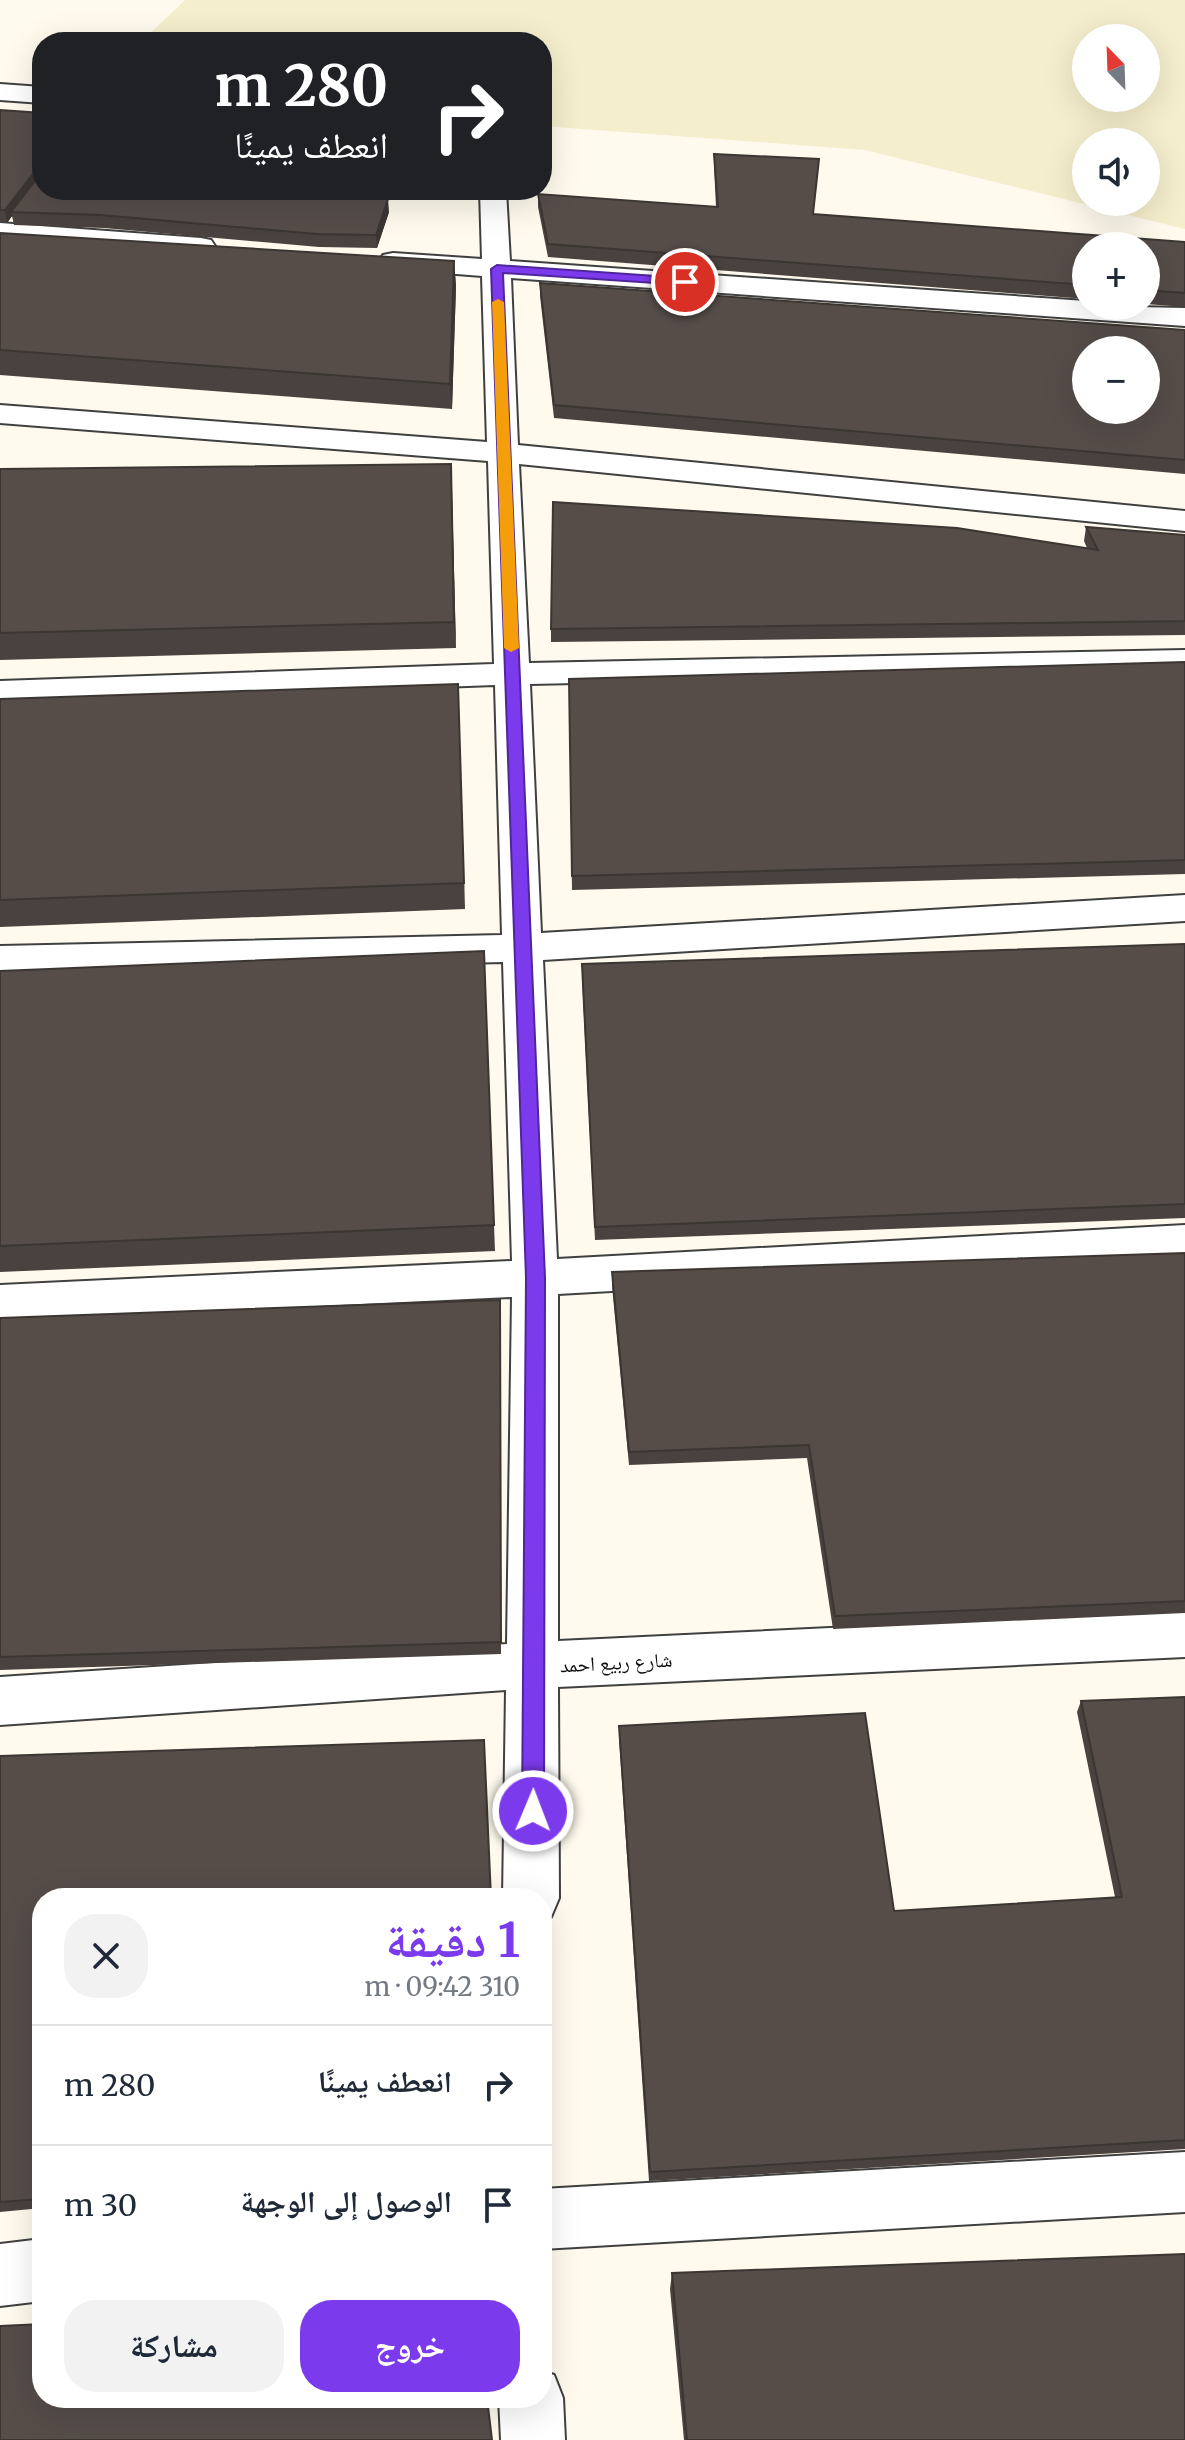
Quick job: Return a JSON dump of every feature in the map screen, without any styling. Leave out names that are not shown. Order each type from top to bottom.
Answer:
[{"type":"street","points":[[0,92],[32,94]]},
{"type":"street","points":[[494,200],[535,1278],[535,1665],[531,1888]]},
{"type":"street","points":[[0,231],[233,249]]},
{"type":"street","points":[[373,259],[1185,317]]},
{"type":"street","points":[[0,414],[504,453],[1185,521]]},
{"type":"street","points":[[0,692],[512,674],[1185,660]]},
{"type":"street","points":[[0,960],[523,948],[1185,908]]},
{"type":"street","points":[[0,1303],[535,1278],[1185,1242]]},
{"type":"street","name":"شارع ربيع احمد","points":[[0,1701],[535,1665],[1185,1634]]},
{"type":"street","points":[[552,2218],[1185,2182]]},
{"type":"street","points":[[0,2275],[32,2271]]},
{"type":"street","points":[[531,2408],[533,2440]]},
{"type":"shaded area","points":[[185,0],[1185,0],[1185,229],[1132,216],[1160,216],[1160,128],[1072,128],[1072,201],[865,150],[552,127],[552,32],[151,32]]},
{"type":"building","points":[[0,110],[32,112],[32,175],[5,210],[0,210]]},
{"type":"building","points":[[714,154],[819,159],[813,214],[1072,233],[1072,284],[548,244],[539,200],[552,200],[552,195],[718,207]]},
{"type":"building","points":[[32,185],[32,200],[388,200],[376,235],[317,234],[101,215],[11,212]]},
{"type":"building","points":[[0,233],[454,261],[450,384],[0,350]]},
{"type":"building","points":[[1160,240],[1185,242],[1185,293],[1160,291]]},
{"type":"building","points":[[540,283],[1185,330],[1185,460],[554,405]]},
{"type":"building","points":[[451,464],[454,622],[0,633],[0,469]]},
{"type":"building","points":[[553,502],[957,528],[1098,550],[1086,527],[1185,535],[1185,621],[551,629]]},
{"type":"building","points":[[1185,662],[1185,860],[572,876],[569,679]]},
{"type":"building","points":[[458,684],[464,883],[0,900],[0,699]]},
{"type":"building","points":[[1185,944],[1185,1204],[595,1227],[582,964]]},
{"type":"building","points":[[484,951],[494,1225],[0,1246],[0,971]]},
{"type":"building","points":[[1185,1253],[1185,1601],[835,1616],[809,1445],[629,1452],[612,1272]]},
{"type":"building","points":[[500,1300],[501,1642],[0,1657],[0,1318]]},
{"type":"building","points":[[1185,1697],[1185,2140],[650,2172],[619,1726],[865,1713],[894,1911],[1122,1897],[1081,1701]]},
{"type":"building","points":[[484,1740],[491,1888],[32,1888],[32,2200],[0,2202],[0,1756]]},
{"type":"building","points":[[1185,2254],[1185,2440],[687,2440],[672,2273]]},
{"type":"building","points":[[32,2324],[32,2408],[488,2408],[492,2440],[0,2440],[0,2326]]},
{"type":"slow traffic","points":[[498,302],[511,648]]},
{"type":"route","points":[[533,1811],[535,1278],[497,269],[685,282]]}]
